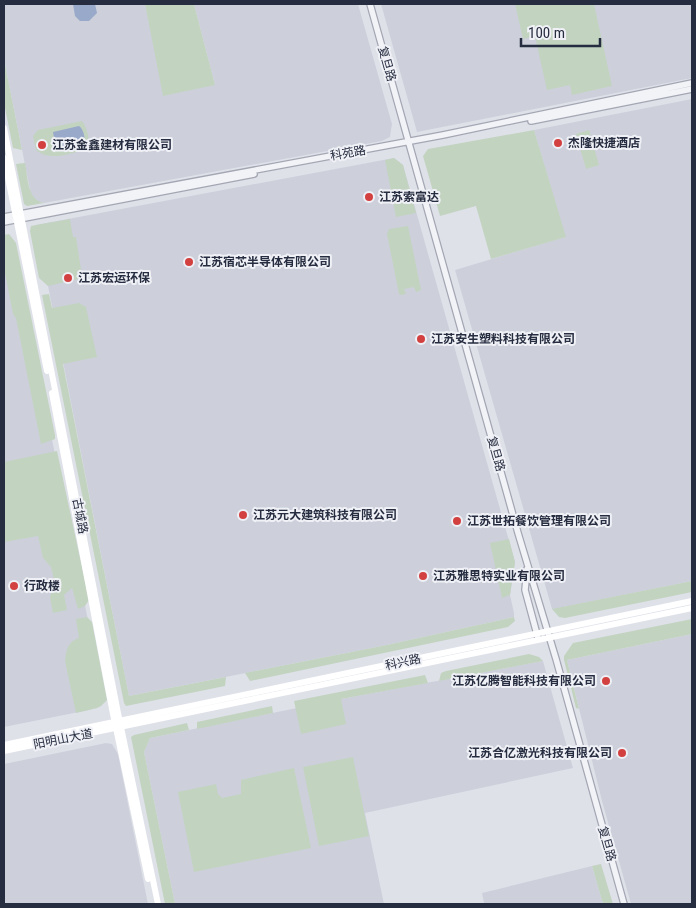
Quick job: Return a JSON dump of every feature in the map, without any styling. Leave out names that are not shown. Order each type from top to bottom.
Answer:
[{"type":"main road","name":"古城路","points":[[4,128],[49,376],[154,904]]},
{"type":"main road","name":"古城路","points":[[4,158],[19,217]]},
{"type":"main road","name":"科兴路","points":[[118,725],[548,630],[692,601]]},
{"type":"main road","name":"科兴路","points":[[118,725],[692,608]]},
{"type":"main road","name":"古城路","points":[[118,725],[158,904]]},
{"type":"main road","name":"阳明山大道","points":[[4,744],[118,725]]},
{"type":"main road","name":"阳明山大道","points":[[4,751],[118,725]]},
{"type":"street","name":"复旦路","points":[[370,4],[624,904]]},
{"type":"street","name":"科苑路","points":[[410,143],[692,83]]},
{"type":"street","name":"科苑路","points":[[4,222],[19,217],[692,89]]},
{"type":"street","name":"科苑路","points":[[4,217],[19,217]]},
{"type":"street","points":[[527,564],[525,590],[538,640]]},
{"type":"shaded area","points":[[4,4],[145,4],[153,41],[215,85],[194,4],[358,4],[392,124],[390,137],[382,141],[44,203],[38,202],[31,195],[4,59]]},
{"type":"shaded area","points":[[381,4],[692,4],[692,78],[417,132]]},
{"type":"shaded area","points":[[692,99],[692,581],[552,609],[455,270],[565,237],[534,130]]},
{"type":"shaded area","points":[[394,158],[403,165],[515,562],[510,595],[514,617],[382,646],[129,696],[36,225]]},
{"type":"shaded area","points":[[4,234],[13,243],[104,701],[101,706],[89,710],[4,727]]},
{"type":"shaded area","points":[[692,634],[692,904],[631,904],[602,801],[567,660]]},
{"type":"shaded area","points":[[543,661],[573,768],[365,813],[384,904],[175,904],[144,752],[150,738],[341,699]]},
{"type":"shaded area","points":[[106,743],[112,744],[118,754],[148,904],[4,904],[4,764]]},
{"type":"shaded area","points":[[592,866],[603,904],[480,904],[484,903],[482,893]]},
{"type":"green space","points":[[145,4],[194,4],[215,85],[163,96]]},
{"type":"green space","points":[[515,4],[594,4],[612,86],[572,95],[570,85],[547,90],[535,36],[523,39]]},
{"type":"green space","points":[[4,59],[22,150],[13,148],[4,103]]},
{"type":"green space","points":[[82,121],[88,136],[89,144],[86,150],[53,156],[41,154],[36,150],[33,136],[38,130]]},
{"type":"green space","points":[[534,130],[566,237],[491,259],[476,206],[440,216],[423,156],[428,149]]},
{"type":"green space","points":[[589,130],[599,165],[586,169],[576,134]]},
{"type":"green space","points":[[394,158],[403,165],[416,213],[396,217],[385,160]]},
{"type":"green space","points":[[25,163],[31,193],[38,201],[44,203],[27,206],[24,204],[16,164]]},
{"type":"green space","points":[[70,219],[73,237],[76,237],[82,276],[78,279],[48,286],[39,278],[30,231],[31,226]]},
{"type":"green space","points":[[408,226],[421,290],[416,292],[414,287],[404,289],[406,294],[401,295],[399,294],[387,234],[389,229]]},
{"type":"green space","points":[[9,234],[16,243],[55,435],[55,439],[41,444],[4,268],[4,235]]},
{"type":"green space","points":[[49,294],[52,308],[79,303],[86,307],[97,357],[63,364],[129,696],[226,677],[225,686],[126,706],[124,703],[42,295]]},
{"type":"green space","points":[[57,451],[89,600],[85,606],[78,609],[72,588],[64,595],[67,610],[53,613],[50,597],[54,579],[51,567],[43,558],[38,536],[4,542],[4,462]]},
{"type":"green space","points":[[509,539],[515,562],[510,595],[502,598],[490,543]]},
{"type":"green space","points":[[692,581],[692,592],[565,618],[559,617],[552,609]]},
{"type":"green space","points":[[87,617],[92,622],[107,700],[97,708],[76,713],[65,657],[72,641],[79,638],[76,619]]},
{"type":"green space","points":[[514,617],[515,621],[508,627],[250,681],[245,673],[382,646]]},
{"type":"green space","points":[[692,619],[692,634],[567,660],[579,709],[576,708],[564,660],[564,656],[573,643]]},
{"type":"green space","points":[[529,654],[539,657],[543,661],[439,681],[441,673],[446,671]]},
{"type":"green space","points":[[425,675],[428,683],[341,699],[346,724],[301,734],[294,701]]},
{"type":"green space","points":[[272,706],[273,713],[197,729],[197,722]]},
{"type":"green space","points":[[187,723],[189,730],[150,738],[144,752],[175,904],[165,904],[131,737]]},
{"type":"green space","points":[[353,757],[369,836],[319,846],[303,767]]},
{"type":"green space","points":[[294,768],[311,848],[194,872],[178,792],[216,784],[218,794],[222,798],[241,794],[241,780]]},
{"type":"green space","points":[[601,864],[613,904],[603,904],[592,866]]},
{"type":"water","points":[[73,4],[95,4],[97,13],[89,21],[80,21],[75,16]]},
{"type":"water","points":[[79,126],[84,135],[84,146],[56,151],[53,132]]},
{"type":"place","name":"杰隆快捷酒店","points":[[558,143]]},
{"type":"place","name":"江苏金鑫建材有限公司","points":[[42,145]]},
{"type":"place","name":"江苏索富达","points":[[369,197]]},
{"type":"place","name":"江苏宿芯半导体有限公司","points":[[189,262]]},
{"type":"place","name":"江苏宏运环保","points":[[68,278]]},
{"type":"place","name":"江苏安生塑料科技有限公司","points":[[421,339]]},
{"type":"place","name":"江苏元大建筑科技有限公司","points":[[243,515]]},
{"type":"place","name":"江苏世拓餐饮管理有限公司","points":[[457,521]]},
{"type":"place","name":"江苏雅思特实业有限公司","points":[[423,576]]},
{"type":"place","name":"行政楼","points":[[14,586]]},
{"type":"place","name":"江苏亿腾智能科技有限公司","points":[[606,681]]},
{"type":"place","name":"江苏合亿激光科技有限公司","points":[[622,753]]}]
